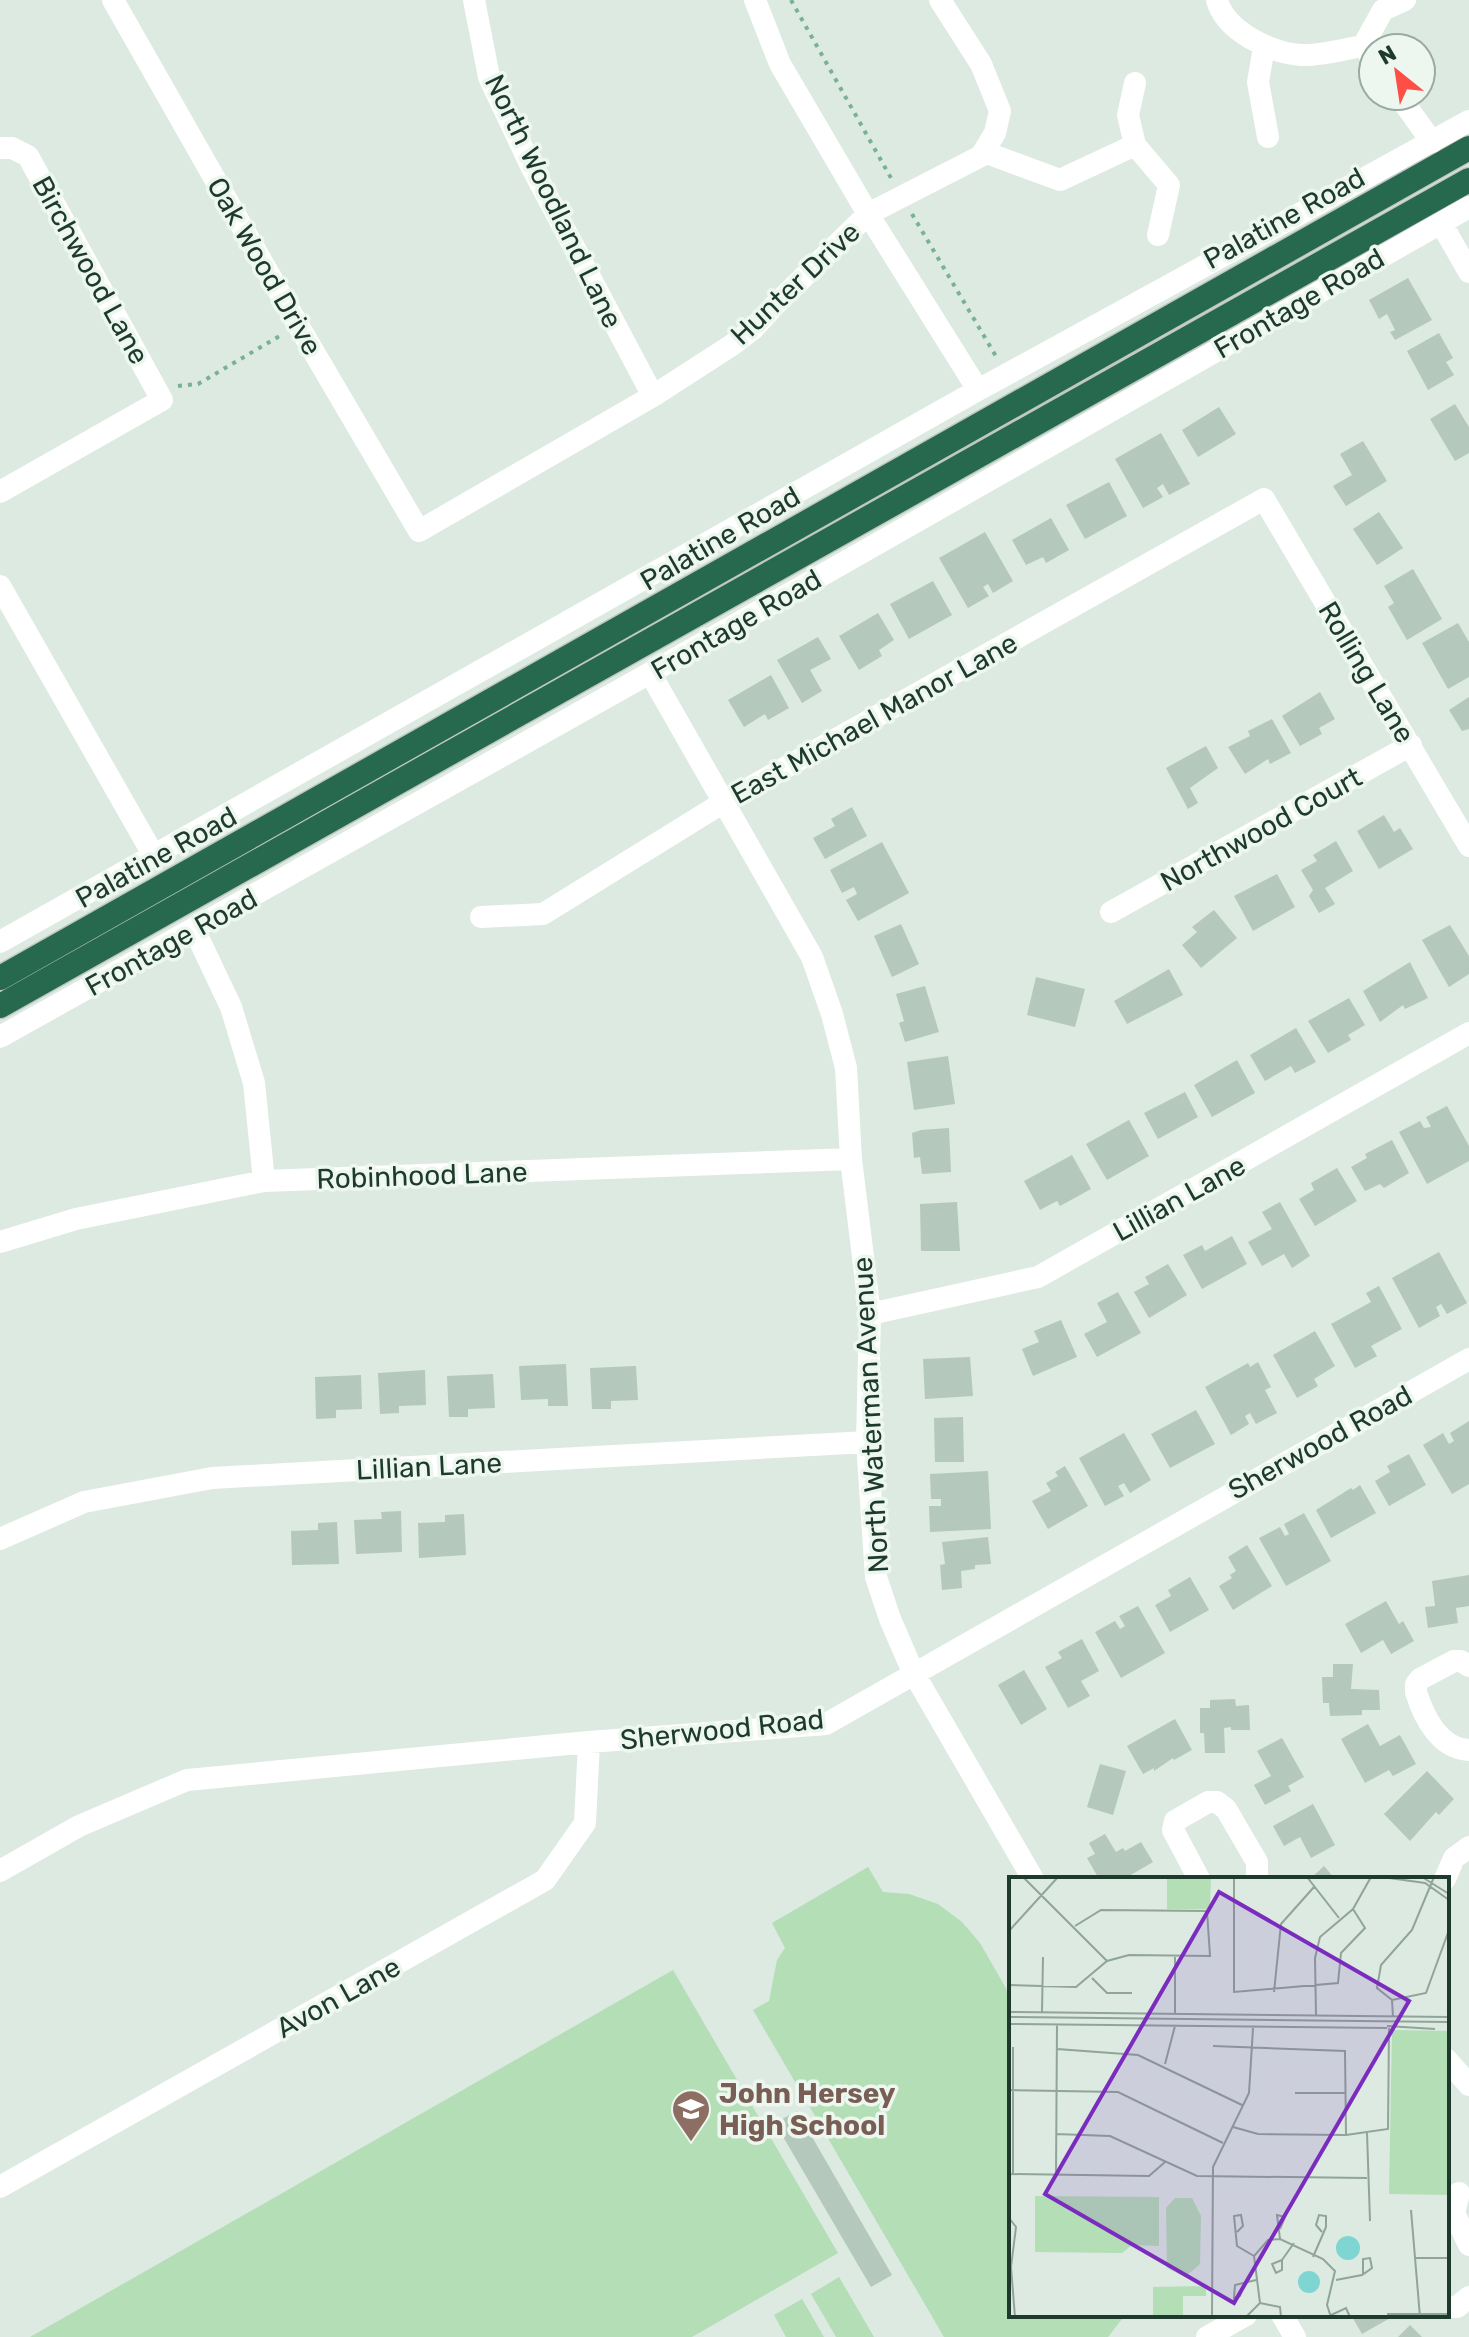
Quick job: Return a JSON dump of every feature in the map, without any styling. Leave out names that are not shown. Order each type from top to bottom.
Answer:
[{"type":"highway","name":"Palatine Road","points":[[0,978],[590,648],[1469,148]]},
{"type":"highway","name":"Palatine Road","points":[[0,1006],[1469,180]]},
{"type":"highway","points":[[1299,276],[1469,191]]},
{"type":"street","name":"Oak Wood Drive","points":[[113,0],[419,531]]},
{"type":"street","name":"North Woodland Lane","points":[[474,0],[489,77],[531,166],[653,396]]},
{"type":"street","points":[[755,0],[780,64],[868,214],[978,390]]},
{"type":"street","points":[[941,0],[981,64],[1000,111],[995,133],[984,152],[1060,180],[1135,145]]},
{"type":"street","points":[[1217,0],[1219,7],[1239,30],[1264,47],[1302,55],[1357,53]]},
{"type":"street","points":[[1375,32],[1383,10],[1405,0]]},
{"type":"street","points":[[1264,47],[1258,82],[1268,137]]},
{"type":"street","points":[[1135,83],[1128,115],[1135,145],[1169,185],[1158,235]]},
{"type":"street","points":[[1410,112],[1432,142]]},
{"type":"street","points":[[0,942],[978,390],[1469,121]]},
{"type":"street","name":"Birchwood Lane","points":[[6,148],[28,156],[159,394]]},
{"type":"street","name":"Hunter Drive","points":[[419,531],[653,396],[732,345],[753,329],[868,214],[984,152]]},
{"type":"street","name":"Frontage Road","points":[[0,1037],[650,673],[1469,207]]},
{"type":"street","points":[[1441,223],[1469,272]]},
{"type":"street","points":[[0,492],[159,394]]},
{"type":"street","name":"Rolling Lane","points":[[1264,499],[1469,846]]},
{"type":"street","name":"East Michael Manor Lane","points":[[481,917],[543,914],[724,802],[1264,499]]},
{"type":"street","points":[[0,586],[154,856]]},
{"type":"street","name":"North Waterman Avenue","points":[[650,673],[812,957],[846,1068],[851,1159],[870,1314],[867,1442],[876,1577],[913,1672],[1032,1877]]},
{"type":"street","name":"Northwood Court","points":[[1111,912],[1411,745]]},
{"type":"street","points":[[194,929],[231,1007],[254,1083],[264,1181]]},
{"type":"street","name":"Lillian Lane","points":[[870,1314],[1038,1277],[1469,1033]]},
{"type":"street","name":"Robinhood Lane","points":[[0,1242],[76,1219],[264,1181],[851,1159]]},
{"type":"street","name":"Sherwood Road","points":[[0,1871],[79,1826],[187,1780],[589,1742],[826,1724],[1469,1359]]},
{"type":"street","name":"Lillian Lane","points":[[0,1539],[84,1502],[212,1478],[867,1442]]},
{"type":"street","points":[[1469,1666],[1454,1661],[1416,1684],[1416,1692],[1440,1738],[1447,1746],[1469,1750]]},
{"type":"street","name":"Avon Lane","points":[[0,2186],[545,1880],[585,1823],[589,1742]]},
{"type":"street","points":[[1198,1877],[1173,1830],[1175,1821],[1208,1802],[1217,1802],[1226,1809],[1257,1862],[1257,1877]]},
{"type":"street","points":[[1446,1877],[1454,1858],[1469,1847]]},
{"type":"street","points":[[1449,2062],[1469,2085]]},
{"type":"street","points":[[1458,2193],[1454,2213],[1469,2245]]},
{"type":"street","points":[[1449,2307],[1457,2307],[1469,2297]]},
{"type":"street","points":[[1207,2337],[1242,2317]]},
{"type":"street","points":[[1283,2317],[1295,2337]]},
{"type":"path","points":[[159,394],[198,384],[298,325]]},
{"type":"green space","points":[[868,1867],[883,1892],[909,1894],[938,1904],[962,1922],[980,1943],[1009,1994],[1009,2317],[1123,2317],[1108,2337],[944,2337],[753,2010],[769,2001],[777,1960],[785,1948],[772,1923]]},
{"type":"green space","points":[[673,1970],[838,2253],[692,2337],[30,2337]]},
{"type":"green space","points":[[839,2277],[874,2337],[836,2337],[811,2294]]},
{"type":"green space","points":[[802,2299],[824,2337],[786,2337],[774,2315]]},
{"type":"building","points":[[1408,278],[1432,320],[1395,340],[1390,332],[1395,330],[1387,314],[1379,319],[1369,300]]},
{"type":"building","points":[[1439,333],[1453,358],[1446,362],[1454,375],[1428,390],[1407,351]]},
{"type":"building","points":[[1455,404],[1469,427],[1469,453],[1455,461],[1430,419]]},
{"type":"building","points":[[1219,407],[1236,434],[1198,457],[1182,430]]},
{"type":"building","points":[[1161,433],[1190,484],[1169,495],[1163,484],[1157,488],[1163,497],[1143,508],[1115,459]]},
{"type":"building","points":[[1363,441],[1387,481],[1346,506],[1333,486],[1352,475],[1340,454]]},
{"type":"building","points":[[1109,482],[1127,516],[1085,539],[1066,505]]},
{"type":"building","points":[[1379,512],[1403,548],[1377,565],[1353,529]]},
{"type":"building","points":[[1051,518],[1069,550],[1046,563],[1043,557],[1026,565],[1012,540]]},
{"type":"building","points":[[985,532],[1013,581],[993,593],[988,584],[983,587],[989,596],[968,608],[939,558]]},
{"type":"building","points":[[1413,569],[1442,619],[1407,640],[1388,607],[1394,603],[1384,586]]},
{"type":"building","points":[[933,581],[952,615],[909,639],[890,604]]},
{"type":"building","points":[[878,613],[894,640],[879,650],[882,656],[859,670],[839,636]]},
{"type":"building","points":[[1458,623],[1469,642],[1469,677],[1448,689],[1422,643]]},
{"type":"building","points":[[818,637],[831,659],[810,670],[822,691],[802,703],[777,660]]},
{"type":"building","points":[[771,675],[789,708],[768,720],[765,714],[744,727],[728,700]]},
{"type":"building","points":[[1320,692],[1335,719],[1319,728],[1322,734],[1300,746],[1282,716]]},
{"type":"building","points":[[1469,697],[1469,729],[1462,731],[1449,710]]},
{"type":"building","points":[[1272,719],[1291,753],[1270,764],[1268,759],[1245,774],[1228,747],[1250,736],[1248,731]]},
{"type":"building","points":[[1206,746],[1218,768],[1190,788],[1198,803],[1188,809],[1166,768]]},
{"type":"building","points":[[852,807],[867,836],[825,859],[813,838],[835,826],[831,819]]},
{"type":"building","points":[[1384,815],[1394,832],[1400,828],[1413,849],[1379,869],[1357,831]]},
{"type":"building","points":[[1336,841],[1353,871],[1325,888],[1335,904],[1319,913],[1309,896],[1313,890],[1301,870],[1317,861],[1313,855]]},
{"type":"building","points":[[882,842],[909,893],[858,921],[846,900],[857,894],[854,887],[842,893],[830,870]]},
{"type":"building","points":[[1277,874],[1295,907],[1253,931],[1234,896]]},
{"type":"building","points":[[1214,910],[1237,938],[1201,968],[1182,945],[1197,932],[1192,927]]},
{"type":"building","points":[[901,924],[919,964],[892,977],[874,936]]},
{"type":"building","points":[[1450,925],[1469,956],[1469,974],[1449,987],[1422,940]]},
{"type":"building","points":[[1410,962],[1428,998],[1405,1009],[1403,1005],[1380,1022],[1363,991]]},
{"type":"building","points":[[1169,969],[1183,995],[1127,1024],[1114,1001]]},
{"type":"building","points":[[1036,977],[1085,989],[1075,1027],[1027,1015]]},
{"type":"building","points":[[925,986],[939,1032],[905,1042],[899,1023],[904,1021],[896,994]]},
{"type":"building","points":[[1349,998],[1365,1025],[1348,1035],[1351,1040],[1328,1053],[1308,1021]]},
{"type":"building","points":[[1296,1028],[1316,1062],[1295,1073],[1291,1066],[1265,1081],[1250,1055]]},
{"type":"building","points":[[948,1056],[955,1104],[914,1110],[907,1062]]},
{"type":"building","points":[[1237,1060],[1255,1093],[1212,1117],[1194,1085]]},
{"type":"building","points":[[1185,1092],[1198,1117],[1158,1139],[1144,1113]]},
{"type":"building","points":[[1447,1106],[1469,1146],[1469,1161],[1427,1184],[1399,1132],[1420,1121],[1424,1128],[1431,1127],[1426,1117]]},
{"type":"building","points":[[1129,1120],[1149,1156],[1107,1180],[1086,1144]]},
{"type":"building","points":[[949,1128],[951,1172],[922,1174],[920,1157],[914,1158],[912,1133]]},
{"type":"building","points":[[1392,1140],[1409,1173],[1384,1188],[1380,1184],[1365,1191],[1351,1167],[1367,1158],[1365,1154]]},
{"type":"building","points":[[1072,1155],[1091,1189],[1060,1206],[1057,1201],[1040,1210],[1024,1181]]},
{"type":"building","points":[[1337,1168],[1357,1201],[1315,1226],[1299,1199],[1314,1190],[1311,1183]]},
{"type":"building","points":[[957,1202],[960,1251],[921,1251],[920,1204]]},
{"type":"building","points":[[1280,1202],[1310,1256],[1292,1268],[1284,1254],[1262,1266],[1248,1242],[1272,1229],[1262,1212]]},
{"type":"building","points":[[1232,1236],[1247,1264],[1202,1289],[1183,1255],[1202,1245],[1205,1251]]},
{"type":"building","points":[[1439,1252],[1467,1303],[1447,1314],[1441,1304],[1436,1307],[1440,1316],[1419,1328],[1392,1278]]},
{"type":"building","points":[[1168,1264],[1187,1295],[1149,1318],[1134,1292],[1149,1284],[1145,1277]]},
{"type":"building","points":[[1379,1286],[1402,1329],[1371,1346],[1377,1356],[1355,1368],[1331,1324],[1371,1302],[1366,1293]]},
{"type":"building","points":[[1118,1292],[1141,1333],[1097,1357],[1084,1334],[1107,1322],[1097,1303]]},
{"type":"building","points":[[1061,1320],[1077,1357],[1033,1376],[1022,1349],[1039,1342],[1034,1331]]},
{"type":"building","points":[[1315,1331],[1335,1366],[1314,1379],[1318,1386],[1297,1398],[1273,1355]]},
{"type":"building","points":[[970,1357],[973,1396],[925,1399],[923,1359]]},
{"type":"building","points":[[1258,1362],[1271,1387],[1265,1390],[1277,1413],[1256,1424],[1250,1413],[1245,1416],[1249,1424],[1231,1435],[1205,1387],[1248,1363],[1250,1367]]},
{"type":"building","points":[[566,1364],[568,1406],[548,1406],[548,1399],[521,1400],[519,1366]]},
{"type":"building","points":[[636,1366],[638,1400],[611,1401],[611,1409],[592,1409],[590,1368]]},
{"type":"building","points":[[425,1370],[426,1405],[399,1406],[399,1413],[380,1414],[378,1373]]},
{"type":"building","points":[[493,1374],[495,1408],[468,1409],[468,1417],[449,1417],[447,1376]]},
{"type":"building","points":[[361,1375],[362,1409],[336,1410],[336,1418],[316,1419],[315,1377]]},
{"type":"building","points":[[1196,1410],[1215,1444],[1170,1468],[1151,1434]]},
{"type":"building","points":[[963,1417],[964,1462],[935,1462],[934,1418]]},
{"type":"building","points":[[1469,1421],[1469,1484],[1452,1494],[1423,1445],[1443,1433],[1449,1444],[1454,1441],[1450,1433]]},
{"type":"building","points":[[1124,1433],[1151,1480],[1130,1493],[1124,1483],[1118,1486],[1124,1496],[1105,1506],[1079,1458]]},
{"type":"building","points":[[1409,1454],[1426,1485],[1389,1506],[1375,1481],[1390,1472],[1387,1466]]},
{"type":"building","points":[[1065,1466],[1088,1506],[1048,1529],[1032,1501],[1051,1491],[1046,1483],[1058,1476],[1055,1472]]},
{"type":"building","points":[[988,1471],[991,1529],[930,1532],[929,1506],[941,1506],[941,1499],[931,1499],[930,1474]]},
{"type":"building","points":[[1360,1485],[1376,1513],[1331,1538],[1316,1510]]},
{"type":"building","points":[[401,1511],[402,1552],[356,1554],[354,1520],[382,1519],[381,1512]]},
{"type":"building","points":[[1304,1513],[1331,1561],[1286,1586],[1259,1538],[1280,1527],[1285,1536],[1289,1534],[1284,1524]]},
{"type":"building","points":[[464,1514],[466,1555],[419,1558],[418,1523],[445,1522],[445,1515]]},
{"type":"building","points":[[337,1522],[339,1564],[292,1565],[291,1531],[318,1530],[318,1523]]},
{"type":"building","points":[[988,1537],[991,1564],[975,1565],[975,1569],[961,1571],[962,1588],[942,1590],[940,1565],[945,1564],[942,1542]]},
{"type":"building","points":[[1247,1545],[1272,1586],[1233,1610],[1219,1586],[1232,1578],[1230,1575],[1236,1571],[1228,1557]]},
{"type":"building","points":[[1469,1575],[1469,1606],[1456,1608],[1458,1623],[1428,1628],[1425,1607],[1435,1606],[1432,1581]]},
{"type":"building","points":[[1190,1577],[1209,1610],[1170,1632],[1155,1605],[1171,1596],[1168,1590]]},
{"type":"building","points":[[1386,1601],[1399,1624],[1403,1621],[1414,1641],[1391,1654],[1383,1640],[1361,1653],[1345,1624]]},
{"type":"building","points":[[1138,1606],[1165,1653],[1121,1678],[1095,1632],[1115,1621],[1120,1629],[1125,1626],[1119,1616]]},
{"type":"building","points":[[1082,1639],[1099,1671],[1081,1681],[1090,1696],[1068,1708],[1045,1667],[1062,1658],[1058,1652]]},
{"type":"building","points":[[1333,1664],[1353,1664],[1351,1689],[1379,1690],[1380,1710],[1362,1710],[1362,1715],[1330,1716],[1329,1703],[1323,1703],[1322,1677],[1333,1677]]},
{"type":"building","points":[[1024,1670],[1047,1709],[1021,1725],[998,1685]]},
{"type":"building","points":[[1235,1699],[1236,1706],[1249,1705],[1250,1730],[1224,1728],[1225,1753],[1205,1753],[1204,1733],[1200,1733],[1200,1708],[1210,1708],[1210,1700]]},
{"type":"building","points":[[1175,1719],[1192,1750],[1143,1774],[1127,1746]]},
{"type":"building","points":[[1368,1724],[1380,1746],[1400,1735],[1416,1764],[1393,1776],[1389,1770],[1365,1783],[1341,1739]]},
{"type":"building","points":[[1282,1738],[1304,1777],[1288,1786],[1291,1791],[1265,1805],[1254,1785],[1271,1776],[1257,1751]]},
{"type":"building","points":[[1100,1764],[1126,1771],[1113,1815],[1087,1807]]},
{"type":"building","points":[[1427,1771],[1454,1799],[1439,1815],[1436,1812],[1410,1841],[1384,1814]]},
{"type":"building","points":[[1313,1804],[1335,1845],[1311,1858],[1300,1837],[1284,1846],[1273,1826]]},
{"type":"building","points":[[1105,1834],[1116,1852],[1123,1848],[1125,1851],[1141,1842],[1153,1862],[1127,1877],[1098,1877],[1087,1858],[1095,1854],[1089,1843]]},
{"type":"building","points":[[1324,1866],[1333,1877],[1312,1877]]},
{"type":"building","points":[[797,2111],[892,2275],[871,2287],[775,2123]]},
{"type":"building","points":[[1352,2317],[1392,2317],[1362,2334]]},
{"type":"building","points":[[1410,2325],[1422,2337],[1398,2337]]},
{"type":"place","name":"John Hersey High School","points":[[691,2143]]}]
